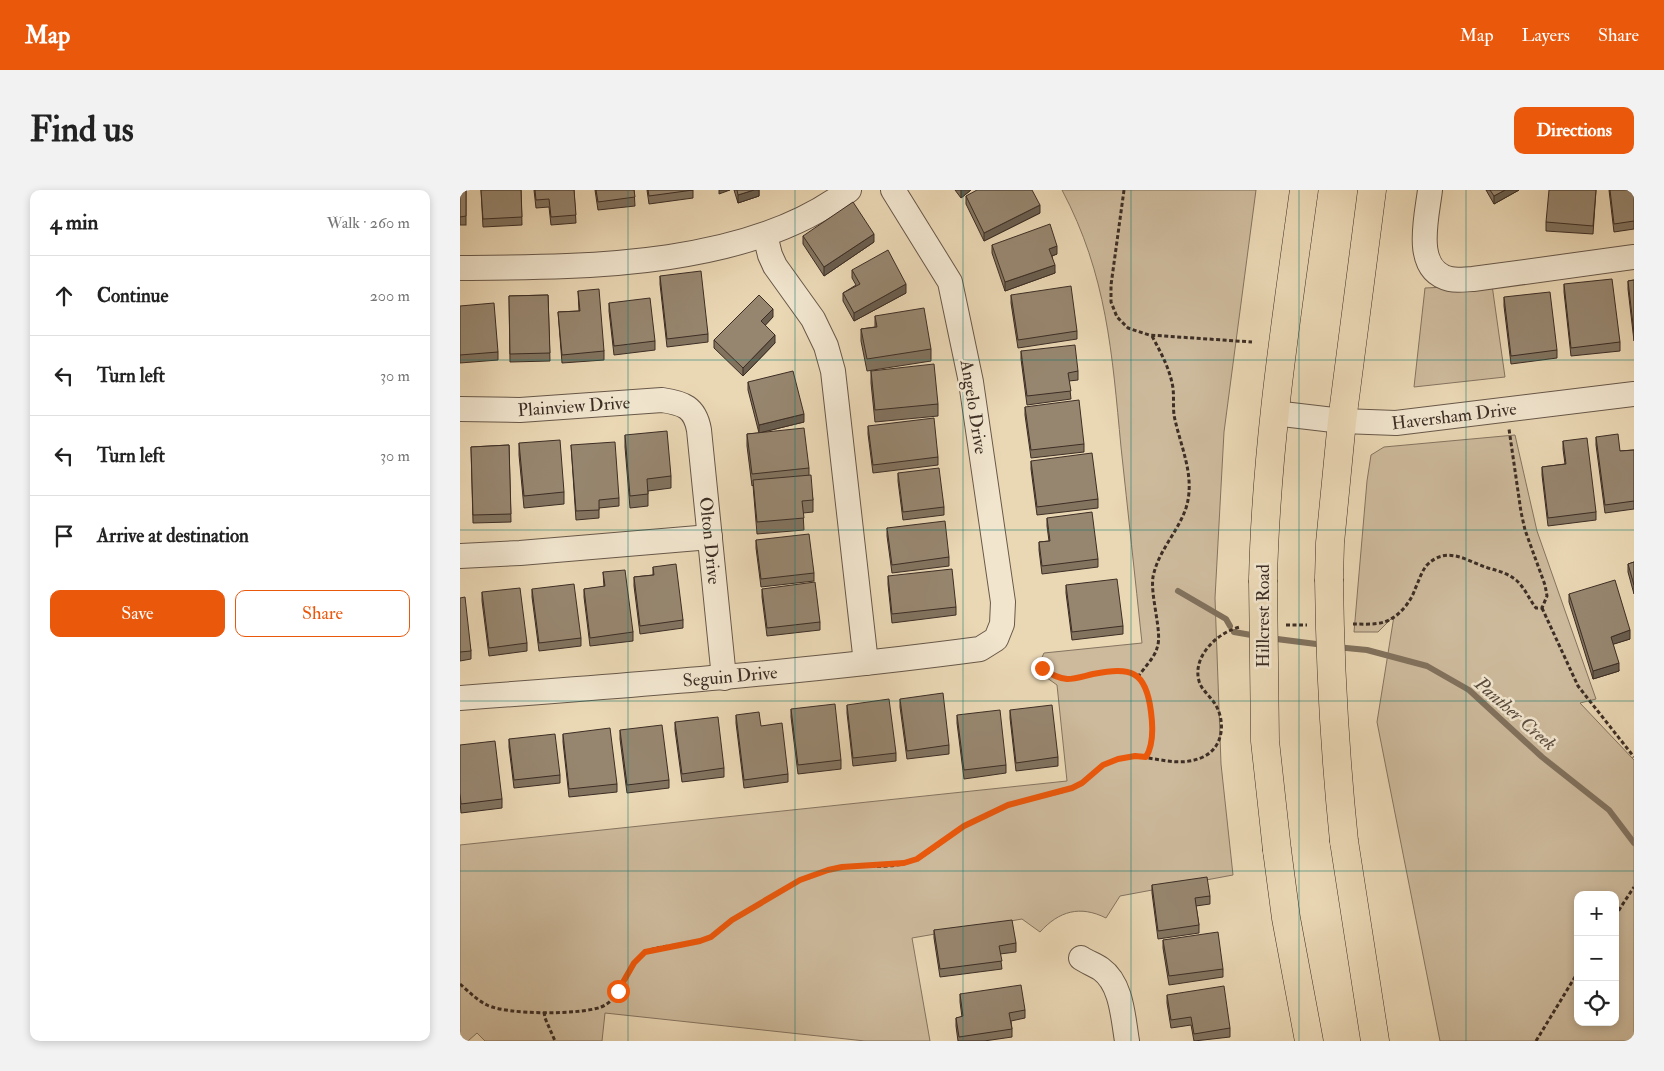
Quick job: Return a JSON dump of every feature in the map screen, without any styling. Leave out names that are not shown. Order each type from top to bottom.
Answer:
[{"type":"main road","name":"Hillcrest Road","points":[[1304,190],[1274,413],[1264,527],[1263,580],[1265,741],[1286,918],[1309,1041]]},
{"type":"main road","points":[[1372,190],[1342,421],[1330,543],[1329,579],[1335,742],[1344,841],[1375,1041]]},
{"type":"street","points":[[460,268],[564,267],[605,264],[666,257],[708,249],[765,235],[806,218],[826,207],[849,190]]},
{"type":"street","name":"Angelo Drive","points":[[893,190],[950,282],[971,382],[1003,602],[1002,624],[996,639]]},
{"type":"street","points":[[1430,190],[1424,238],[1426,254],[1435,270],[1449,279],[1473,279],[1634,257]]},
{"type":"street","points":[[765,235],[775,266],[813,320],[826,346],[833,370],[866,662]]},
{"type":"street","name":"Haversham Drive","points":[[1274,413],[1342,421],[1396,424],[1634,394]]},
{"type":"street","name":"Plainview Drive","points":[[460,409],[520,410],[662,400],[687,406]]},
{"type":"street","name":"Olton Drive","points":[[687,406],[694,414],[697,422],[724,678]]},
{"type":"street","points":[[460,556],[520,554],[710,537]]},
{"type":"street","name":"Seguin Drive","points":[[460,698],[724,678],[980,649],[996,639]]},
{"type":"street","points":[[1081,958],[1101,969],[1114,984],[1119,997],[1127,1041]]},
{"type":"path","points":[[1124,190],[1113,268],[1111,302],[1117,317],[1128,328],[1138,333],[1152,336],[1252,342]]},
{"type":"path","points":[[1138,677],[1157,649],[1158,639],[1152,588],[1156,566],[1182,517],[1188,496],[1187,463],[1174,414],[1170,373],[1164,357],[1152,336]]},
{"type":"path","points":[[1509,429],[1525,530],[1547,596],[1542,608],[1578,686],[1634,757]]},
{"type":"path","points":[[1536,608],[1542,608]]},
{"type":"path","points":[[1035,664],[1052,675],[1065,678],[1076,679],[1114,672],[1131,672],[1141,679],[1146,690],[1152,724],[1150,751],[1146,757]]},
{"type":"path","points":[[460,984],[476,999],[489,1006],[506,1011],[579,1011],[600,1007],[610,1001],[634,963],[645,952],[711,937],[732,920],[800,880],[842,867],[904,863],[917,859],[964,826],[1008,805],[1072,788],[1082,783],[1103,765],[1118,759],[1135,756],[1163,762],[1180,763],[1205,756]]},
{"type":"path","points":[[1619,910],[1634,888]]},
{"type":"path","points":[[1536,1041],[1574,978]]},
{"type":"path","points":[[544,1012],[555,1041]]},
{"type":"shaded area","points":[[1062,190],[1256,190],[1224,432],[1215,598],[1221,764],[1233,875],[1120,896],[1106,918],[1087,912],[1070,912],[1055,919],[1040,932],[1022,919],[912,938],[930,1041],[865,1041],[605,1013],[602,1041],[485,1041],[477,1033],[468,1041],[460,1041],[460,845],[1067,781],[1057,685],[1036,670],[1044,653],[1142,643],[1114,379],[1105,315],[1089,253]]},
{"type":"shaded area","points":[[1492,285],[1505,377],[1414,387],[1425,288]]},
{"type":"shaded area","points":[[1515,435],[1537,531],[1596,699],[1580,703],[1634,760],[1634,1041],[1440,1041],[1377,722],[1394,616],[1378,632],[1354,632],[1371,455],[1384,447]]},
{"type":"building","points":[[460,190],[466,190],[466,216],[460,217]]},
{"type":"building","points":[[481,190],[521,190],[522,217],[483,219]]},
{"type":"building","points":[[535,190],[574,190],[576,215],[551,217],[549,199],[536,200]]},
{"type":"building","points":[[596,190],[634,190],[635,197],[598,202]]},
{"type":"building","points":[[648,190],[693,190],[649,196]]},
{"type":"building","points":[[737,190],[754,190],[738,195]]},
{"type":"building","points":[[977,190],[1032,190],[1040,205],[984,233],[966,196]]},
{"type":"building","points":[[1490,190],[1505,190],[1494,196]]},
{"type":"building","points":[[1549,190],[1596,190],[1593,226],[1546,222]]},
{"type":"building","points":[[1610,190],[1634,190],[1634,221],[1614,224]]},
{"type":"building","points":[[853,202],[874,234],[824,267],[803,236]]},
{"type":"building","points":[[1050,224],[1057,246],[1049,249],[1055,265],[1005,282],[992,245]]},
{"type":"building","points":[[888,250],[906,284],[854,313],[843,293],[860,284],[852,270]]},
{"type":"building","points":[[701,271],[708,334],[667,339],[660,276]]},
{"type":"building","points":[[1612,279],[1620,342],[1571,348],[1564,284]]},
{"type":"building","points":[[1634,280],[1634,333],[1628,281]]},
{"type":"building","points":[[1071,286],[1077,331],[1018,340],[1011,295]]},
{"type":"building","points":[[599,289],[604,351],[562,355],[558,312],[580,311],[578,291]]},
{"type":"building","points":[[1550,292],[1557,350],[1511,356],[1504,297]]},
{"type":"building","points":[[548,295],[550,353],[510,354],[509,296]]},
{"type":"building","points":[[759,295],[773,309],[761,321],[775,335],[743,368],[714,340]]},
{"type":"building","points":[[650,298],[655,341],[614,346],[609,303]]},
{"type":"building","points":[[494,303],[498,352],[460,355],[460,306]]},
{"type":"building","points":[[924,308],[931,349],[867,359],[861,329],[877,327],[875,316]]},
{"type":"building","points":[[1075,345],[1078,371],[1068,373],[1071,391],[1027,396],[1021,351]]},
{"type":"building","points":[[934,364],[938,404],[875,410],[871,371]]},
{"type":"building","points":[[793,371],[804,414],[759,425],[748,382]]},
{"type":"building","points":[[1079,400],[1084,444],[1031,450],[1025,407]]},
{"type":"building","points":[[934,418],[938,457],[873,465],[868,426]]},
{"type":"building","points":[[804,428],[809,468],[752,474],[747,434]]},
{"type":"building","points":[[667,431],[671,476],[647,479],[648,494],[630,496],[625,435]]},
{"type":"building","points":[[1618,434],[1620,451],[1634,450],[1634,501],[1605,505],[1596,437]]},
{"type":"building","points":[[1587,438],[1596,512],[1548,518],[1542,467],[1566,464],[1563,441]]},
{"type":"building","points":[[560,440],[564,492],[524,496],[519,443]]},
{"type":"building","points":[[615,442],[619,498],[599,500],[599,510],[576,511],[571,445]]},
{"type":"building","points":[[509,445],[511,514],[473,515],[471,447]]},
{"type":"building","points":[[1092,453],[1098,499],[1037,507],[1031,461]]},
{"type":"building","points":[[939,468],[944,507],[903,512],[898,473]]},
{"type":"building","points":[[811,475],[813,500],[802,501],[804,518],[757,522],[753,480]]},
{"type":"building","points":[[1092,512],[1098,559],[1042,566],[1039,542],[1050,541],[1047,518]]},
{"type":"building","points":[[945,521],[949,557],[892,565],[887,528]]},
{"type":"building","points":[[809,534],[814,573],[761,579],[756,540]]},
{"type":"building","points":[[1634,562],[1634,585],[1628,564]]},
{"type":"building","points":[[676,564],[683,620],[640,626],[634,577],[654,575],[653,567]]},
{"type":"building","points":[[952,569],[956,607],[892,614],[888,576]]},
{"type":"building","points":[[625,570],[633,632],[590,638],[584,589],[605,586],[603,572]]},
{"type":"building","points":[[1117,579],[1123,626],[1072,632],[1066,585]]},
{"type":"building","points":[[1615,580],[1630,630],[1611,637],[1619,663],[1593,671],[1569,594]]},
{"type":"building","points":[[815,582],[820,622],[767,628],[762,589]]},
{"type":"building","points":[[574,584],[581,638],[539,643],[532,589]]},
{"type":"building","points":[[520,588],[527,643],[489,648],[482,592]]},
{"type":"building","points":[[465,597],[471,651],[460,652],[460,598]]},
{"type":"building","points":[[943,693],[949,745],[907,751],[900,699]]},
{"type":"building","points":[[889,699],[896,753],[853,758],[847,705]]},
{"type":"building","points":[[835,704],[841,760],[798,765],[791,709]]},
{"type":"building","points":[[1052,705],[1058,757],[1016,763],[1010,710]]},
{"type":"building","points":[[1000,710],[1006,765],[964,770],[957,715]]},
{"type":"building","points":[[759,712],[761,726],[782,723],[788,774],[744,780],[736,715]]},
{"type":"building","points":[[718,717],[724,768],[682,774],[675,722]]},
{"type":"building","points":[[662,725],[669,780],[627,785],[620,730]]},
{"type":"building","points":[[610,728],[617,784],[569,789],[563,734]]},
{"type":"building","points":[[555,734],[560,775],[514,780],[509,739]]},
{"type":"building","points":[[495,741],[502,799],[461,804],[460,745]]},
{"type":"building","points":[[1207,877],[1210,896],[1195,898],[1199,925],[1158,931],[1152,885]]},
{"type":"building","points":[[1012,920],[1016,943],[999,946],[1002,961],[940,969],[934,930]]},
{"type":"building","points":[[1218,932],[1223,969],[1169,976],[1163,940]]},
{"type":"building","points":[[1021,985],[1025,1010],[1009,1013],[1012,1029],[959,1037],[956,1018],[963,1016],[960,994]]},
{"type":"building","points":[[1224,986],[1230,1028],[1194,1034],[1191,1017],[1171,1020],[1167,995]]},
{"type":"waterway","name":"Panther Creek","points":[[1178,591],[1226,619],[1230,626]]},
{"type":"waterway","name":"Panther Creek","points":[[1234,632],[1257,636]]},
{"type":"waterway","name":"Panther Creek","points":[[1269,638],[1324,645]]},
{"type":"waterway","name":"Panther Creek","points":[[1336,647],[1367,650],[1427,666],[1469,690],[1542,757],[1609,810],[1634,843]]},
{"type":"route","points":[[618,991],[634,963],[645,952],[711,937],[732,920],[800,880],[842,867],[878,866],[904,863],[917,859],[964,826],[1008,805],[1072,788],[1082,783],[1103,765],[1118,759],[1135,756],[1146,757],[1150,751],[1152,741],[1151,708],[1141,679],[1131,672],[1093,674],[1076,679],[1065,678],[1052,675],[1042,668]]}]
